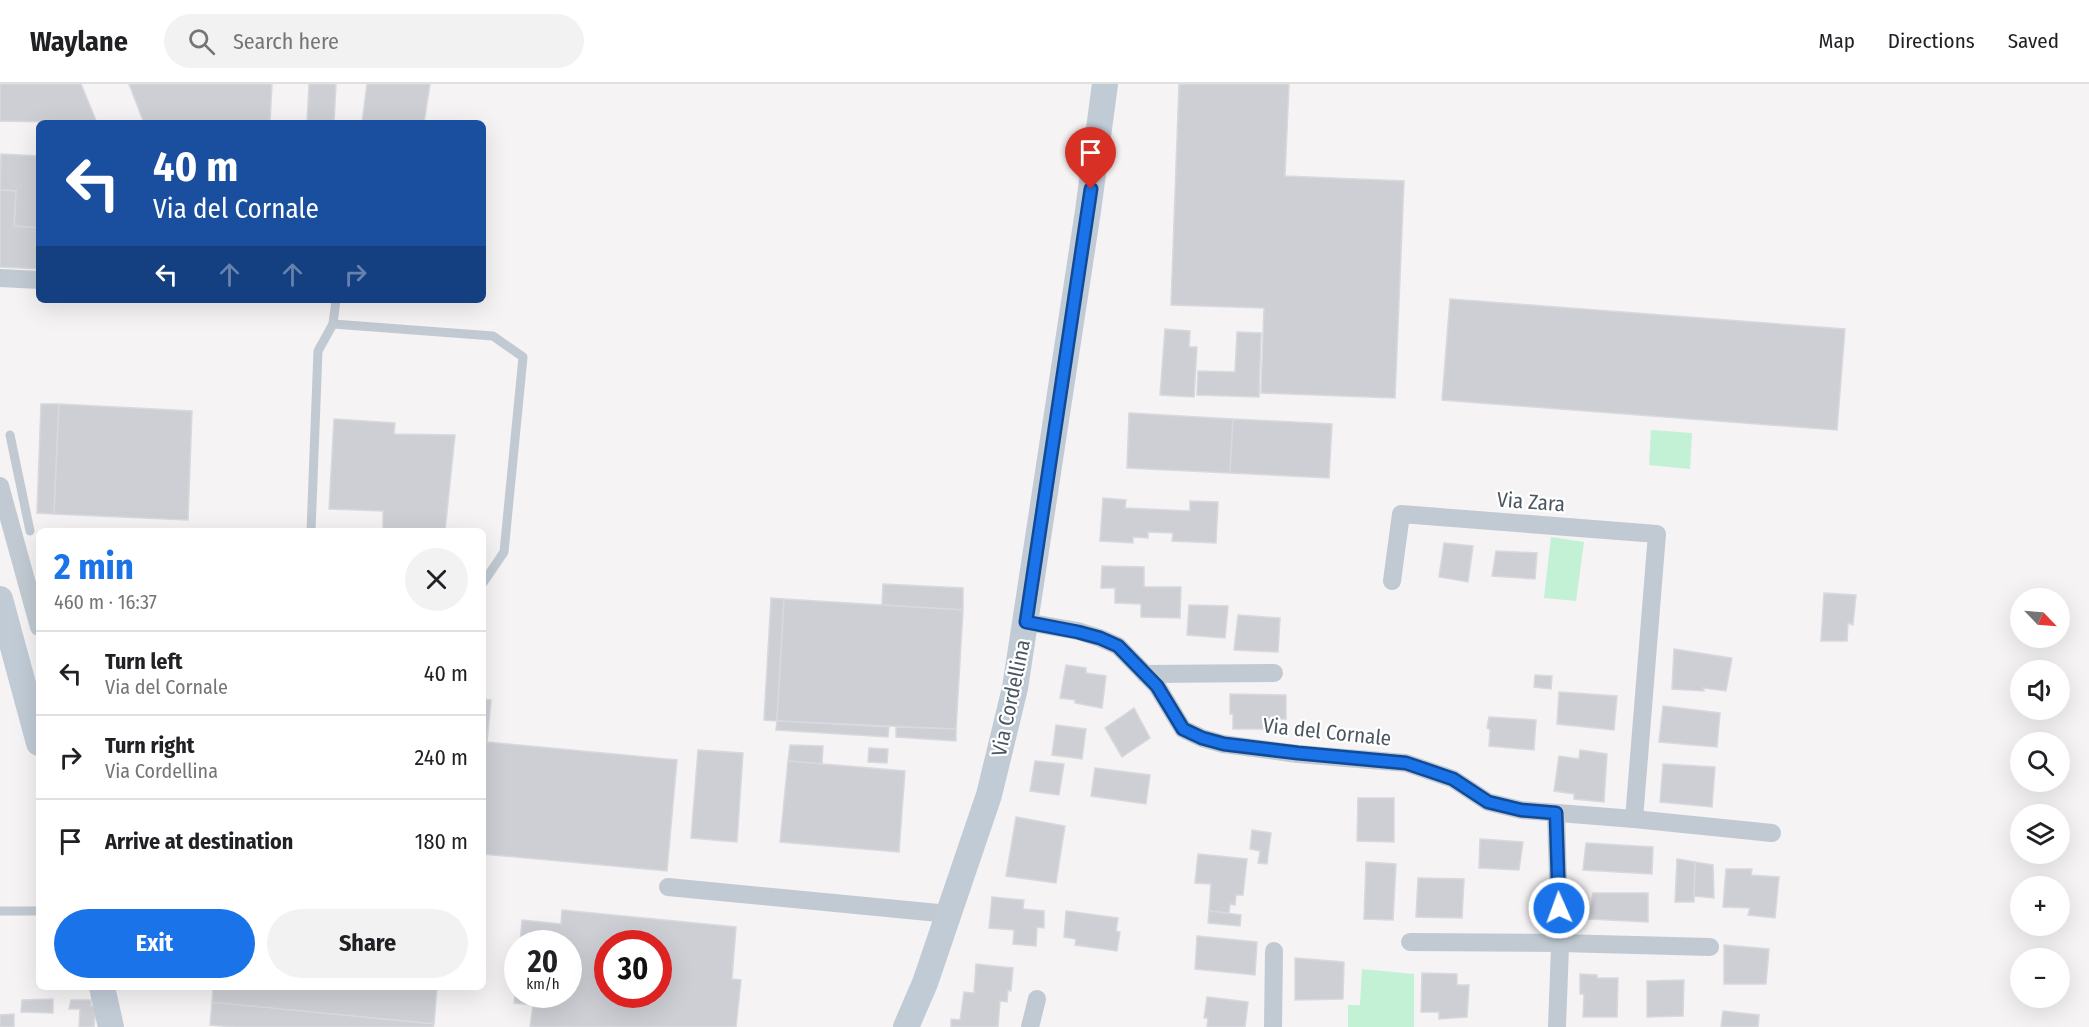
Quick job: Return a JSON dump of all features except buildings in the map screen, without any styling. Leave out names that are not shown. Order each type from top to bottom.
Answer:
[{"type":"street","name":"Via Cordellina","points":[[906,1027],[925,983],[989,795],[1015,688],[1087,222],[1105,84]]},
{"type":"street","points":[[0,279],[36,280]]},
{"type":"street","points":[[0,486],[28,533],[36,601]]},
{"type":"street","name":"Via Zara","points":[[1392,581],[1401,514],[1656,534],[1634,819]]},
{"type":"street","points":[[0,599],[36,732]]},
{"type":"street","name":"Via del Cornale","points":[[1026,622],[1078,632],[1118,646],[1157,686],[1183,729],[1202,738],[1224,744],[1287,752],[1406,763],[1453,779],[1488,802],[1521,810],[1772,834]]},
{"type":"street","points":[[1145,674],[1274,673]]},
{"type":"street","points":[[1556,813],[1560,942],[1557,1027]]},
{"type":"street","points":[[668,887],[949,914]]},
{"type":"street","points":[[1410,942],[1560,942],[1710,947]]},
{"type":"street","points":[[1273,1027],[1274,951]]},
{"type":"street","points":[[103,990],[111,1027]]},
{"type":"street","points":[[1030,1027],[1037,999]]},
{"type":"lane","points":[[311,528],[318,351],[333,324],[336,303]]},
{"type":"lane","points":[[333,324],[493,336],[523,357],[504,552],[486,579]]},
{"type":"lane","points":[[10,435],[28,533]]},
{"type":"lane","points":[[0,911],[36,911]]},
{"type":"green space","points":[[1651,430],[1692,433],[1690,469],[1649,465]]},
{"type":"green space","points":[[1551,537],[1584,542],[1576,601],[1544,598]]},
{"type":"green space","points":[[1362,969],[1414,974],[1414,1027],[1348,1027],[1348,1005],[1360,1005]]},
{"type":"route","points":[[1091,189],[1026,622],[1078,632],[1118,646],[1157,686],[1183,729],[1202,738],[1224,744],[1406,763],[1453,779],[1488,802],[1521,810],[1556,813],[1559,908]]}]
